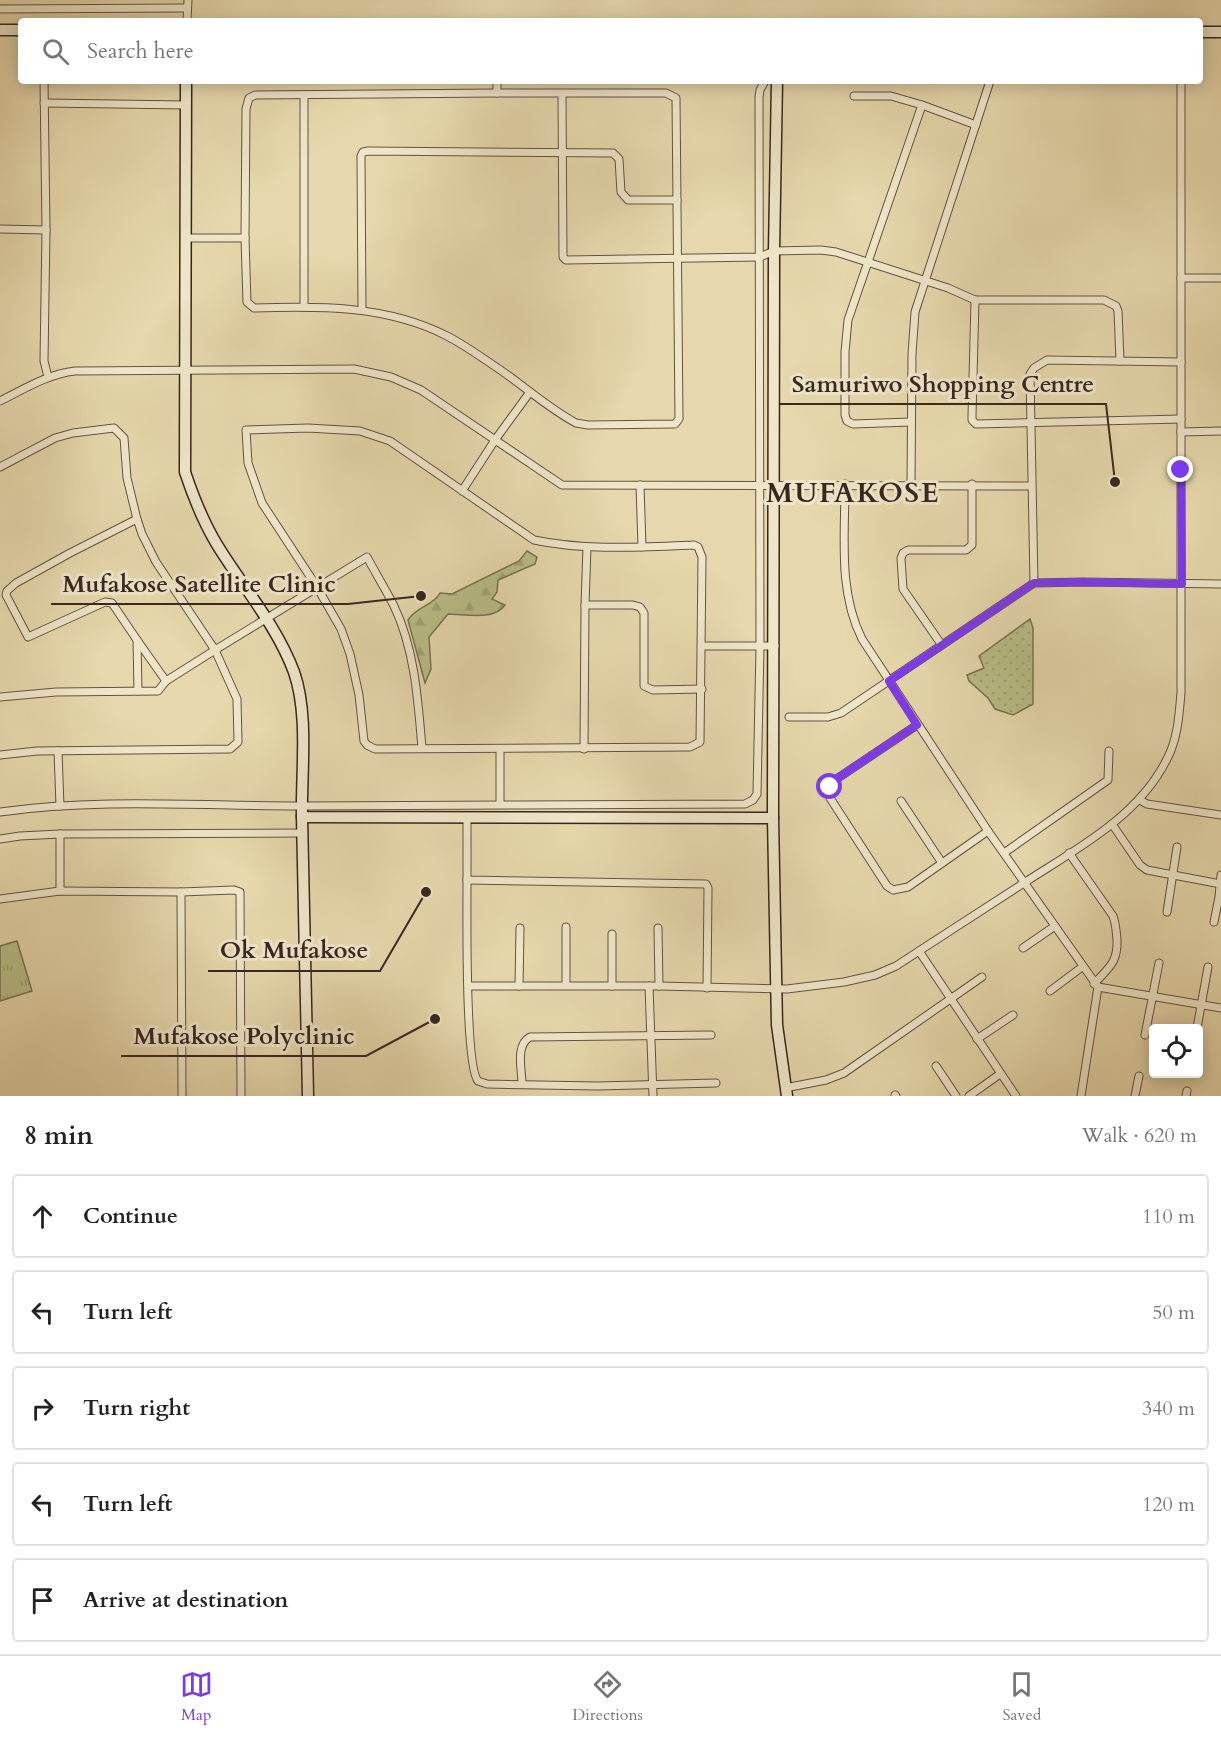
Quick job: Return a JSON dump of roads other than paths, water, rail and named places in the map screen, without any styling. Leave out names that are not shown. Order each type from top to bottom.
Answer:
[{"type":"street","points":[[0,9],[188,4]]},
{"type":"street","points":[[0,30],[18,30]]},
{"type":"street","points":[[1203,32],[1221,32]]},
{"type":"street","points":[[44,84],[46,230],[44,362],[48,377]]},
{"type":"street","points":[[186,84],[184,472],[216,542],[267,618],[294,673],[299,697],[302,722],[308,1096]]},
{"type":"street","points":[[497,84],[497,93]]},
{"type":"street","points":[[302,812],[500,804],[745,804],[753,800],[757,794],[760,647],[759,97],[763,84]]},
{"type":"street","points":[[777,84],[774,251],[773,818],[777,1025],[786,1092],[844,1073],[982,977]]},
{"type":"street","points":[[911,484],[915,312],[989,84]]},
{"type":"street","points":[[469,986],[566,985],[776,989],[844,982],[874,975],[896,966],[1024,883],[1112,824],[1140,800],[1168,758],[1178,730],[1181,693],[1181,84]]},
{"type":"street","points":[[666,93],[674,96],[679,259],[678,423],[581,424],[572,421],[496,366],[446,336],[397,317],[362,310],[304,307],[254,308],[249,304],[246,297],[244,238],[247,102],[249,98],[255,95],[562,94],[666,93]]},
{"type":"street","points":[[562,94],[564,259],[760,257],[774,251],[829,251],[924,280],[975,300],[1110,302],[1116,306],[1118,311],[1120,361]]},
{"type":"street","points":[[304,95],[304,307]]},
{"type":"street","points":[[854,96],[891,96],[976,125]]},
{"type":"street","points":[[44,103],[186,105]]},
{"type":"street","points":[[911,422],[853,424],[848,421],[845,415],[844,352],[848,321],[922,105]]},
{"type":"street","points":[[362,310],[361,156],[363,152],[613,153],[619,159],[621,192],[628,200],[677,200]]},
{"type":"street","points":[[0,229],[46,230]]},
{"type":"street","points":[[185,238],[244,238]]},
{"type":"street","points":[[1181,278],[1221,278]]},
{"type":"street","points":[[975,300],[972,420],[976,424],[1181,419]]},
{"type":"street","points":[[1034,583],[1030,374],[1040,363],[1047,360],[1181,362]]},
{"type":"street","points":[[0,401],[48,377],[75,371],[354,369],[391,376],[422,390],[562,485],[972,484],[1031,486]]},
{"type":"street","points":[[462,492],[495,440],[530,392]]},
{"type":"street","points":[[0,467],[55,438],[73,433],[114,428],[124,438],[128,478],[137,519],[156,562],[215,650],[237,699],[238,742],[230,749],[58,751],[0,755]]},
{"type":"street","points":[[246,429],[338,429],[375,435],[409,453],[534,540],[557,545],[587,547],[694,545],[700,550],[702,557],[701,738],[694,746],[584,749],[375,749],[364,741],[359,695],[350,654],[341,629],[317,587],[262,503],[248,463],[246,429]]},
{"type":"street","points":[[1181,432],[1221,431]]},
{"type":"street","points":[[845,484],[845,582],[847,596],[862,639],[917,725],[1082,968],[1096,986],[1221,1008]]},
{"type":"street","points":[[941,644],[903,589],[901,558],[908,550],[966,550],[970,548],[972,545],[972,484]]},
{"type":"street","points":[[640,485],[642,547]]},
{"type":"street","points":[[137,519],[16,583],[6,595],[28,638],[109,602],[112,603],[166,681]]},
{"type":"street","points":[[584,749],[587,547]]},
{"type":"street","points":[[0,697],[56,692],[158,691],[166,681],[367,557],[395,608],[402,629],[417,687],[423,748]]},
{"type":"street","points":[[789,717],[835,716],[1034,583],[1221,584]]},
{"type":"street","points":[[585,604],[640,607],[644,613],[644,686],[647,688],[702,689]]},
{"type":"street","points":[[137,640],[138,691]]},
{"type":"street","points":[[702,646],[775,646]]},
{"type":"street","points":[[917,725],[832,782],[829,792],[830,798],[887,886],[893,890],[909,887],[988,831]]},
{"type":"street","points":[[500,749],[500,804]]},
{"type":"street","points":[[58,751],[60,806]]},
{"type":"street","points":[[1004,853],[1108,780],[1109,751]]},
{"type":"street","points":[[1140,800],[1147,804],[1221,815]]},
{"type":"street","points":[[901,801],[942,863]]},
{"type":"street","points":[[0,812],[40,806],[60,806],[467,818],[773,818]]},
{"type":"street","points":[[467,818],[470,1028],[475,1078],[482,1084],[652,1086],[716,1083]]},
{"type":"street","points":[[1112,824],[1140,866],[1147,870],[1220,884]]},
{"type":"street","points":[[0,839],[60,834],[303,833]]},
{"type":"street","points":[[60,834],[60,891]]},
{"type":"street","points":[[1167,912],[1177,847]]},
{"type":"street","points":[[1069,853],[1116,923],[1118,953],[1096,986],[1081,1096]]},
{"type":"street","points":[[1214,922],[1221,875]]},
{"type":"street","points":[[467,880],[706,884],[708,888],[707,988]]},
{"type":"street","points":[[0,899],[60,891],[237,890],[242,895],[241,1096]]},
{"type":"street","points":[[181,892],[182,1096]]},
{"type":"street","points":[[1023,948],[1055,926]]},
{"type":"street","points":[[566,927],[566,985]]},
{"type":"street","points":[[519,986],[520,928]]},
{"type":"street","points":[[658,928],[659,986]]},
{"type":"street","points":[[612,934],[612,986]]},
{"type":"street","points":[[919,951],[1016,1096]]},
{"type":"street","points":[[1145,1035],[1160,963]]},
{"type":"street","points":[[1198,1024],[1208,967]]},
{"type":"street","points":[[1050,991],[1082,968]]},
{"type":"street","points":[[649,986],[653,1096]]},
{"type":"street","points":[[977,1039],[1013,1015]]},
{"type":"street","points":[[522,1084],[521,1047],[530,1037],[711,1035]]},
{"type":"street","points":[[936,1066],[956,1096]]},
{"type":"street","points":[[969,1096],[1000,1074]]},
{"type":"street","points":[[1135,1096],[1139,1076]]},
{"type":"street","points":[[598,1086],[600,1096]]},
{"type":"place","name":"Samuriwo Shopping Centre","points":[[1115,482]]},
{"type":"place","name":"Mufakose Satellite Clinic","points":[[421,596]]},
{"type":"place","name":"Ok Mufakose","points":[[426,892]]},
{"type":"place","name":"Mufakose Polyclinic","points":[[435,1019]]},
{"type":"district","name":"MUFAKOSE","points":[[853,493]]}]
